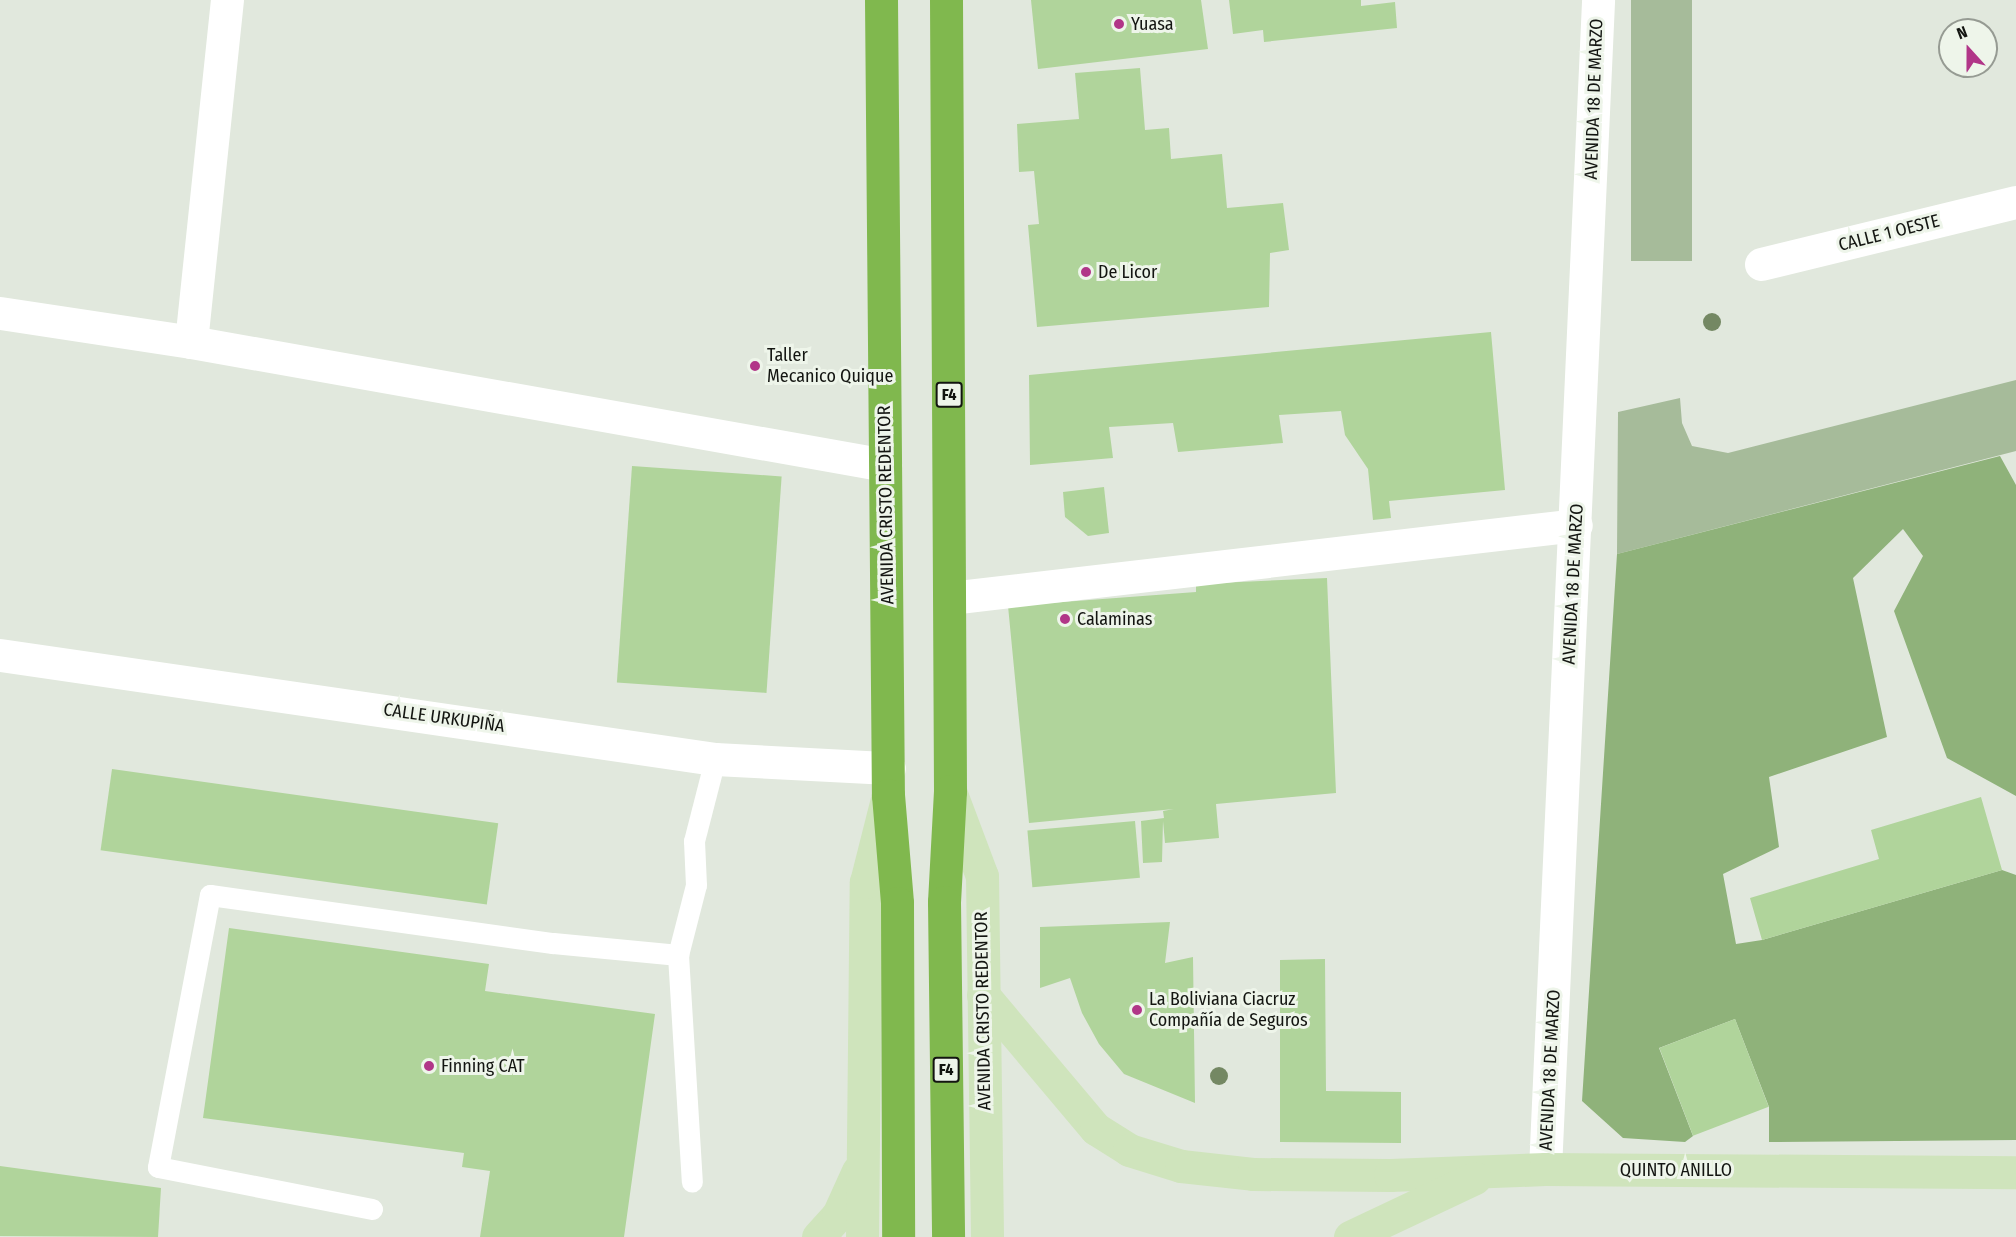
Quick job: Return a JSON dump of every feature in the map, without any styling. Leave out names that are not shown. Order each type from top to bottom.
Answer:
[{"type":"highway","name":"AVENIDA CRISTO REDENTOR","points":[[881,0],[888,781],[897,903],[896,1237]]},
{"type":"highway","name":"AVENIDA CRISTO REDENTOR","points":[[946,0],[951,790],[944,902],[950,1237]]},
{"type":"main road","name":"AVENIDA CRISTO REDENTOR","points":[[862,1237],[866,882],[888,781]]},
{"type":"main road","name":"AVENIDA CRISTO REDENTOR","points":[[951,790],[982,876],[987,1237]]},
{"type":"main road","points":[[983,995],[1096,1129],[1129,1150],[1181,1166],[1253,1174],[1390,1176],[1490,1171]]},
{"type":"main road","points":[[950,1237],[970,1208],[985,1155]]},
{"type":"main road","points":[[818,1237],[838,1215],[864,1158]]},
{"type":"main road","points":[[864,1158],[878,1211],[896,1237]]},
{"type":"main road","name":"QUINTO ANILLO","points":[[1350,1237],[1490,1171],[1545,1169],[2016,1172]]},
{"type":"street","points":[[191,342],[228,0]]},
{"type":"street","name":"AVENIDA 18 DE MARZO","points":[[1545,1169],[1576,525],[1598,0]]},
{"type":"street","name":"CALLE 1 OESTE","points":[[1761,264],[2016,202]]},
{"type":"street","points":[[0,313],[191,342],[885,465]]},
{"type":"street","points":[[950,598],[1576,525]]},
{"type":"street","name":"CALLE URKUPIÑA","points":[[0,655],[715,759],[888,781]]},
{"type":"lane","points":[[692,1182],[678,955],[696,885],[694,841],[715,759]]},
{"type":"lane","points":[[372,1209],[158,1167],[210,895],[553,943],[678,955]]},
{"type":"green space","points":[[1631,0],[1692,0],[1692,261],[1631,261]]},
{"type":"green space","points":[[2016,380],[2016,451],[1617,554],[1618,412],[1680,398],[1682,423],[1692,446],[1728,453]]},
{"type":"green space","points":[[2000,456],[2016,485],[2016,796],[1947,758],[1894,611],[1923,556],[1903,529],[1853,578],[1887,737],[1769,777],[1779,847],[1723,874],[1736,944],[1762,940],[2002,870],[2016,875],[2016,1140],[1769,1142],[1769,1107],[1735,1019],[1659,1048],[1693,1136],[1685,1142],[1623,1138],[1582,1101],[1617,554]]},
{"type":"building","name":"Yuasa","points":[[1031,0],[1201,0],[1208,49],[1038,69]]},
{"type":"building","points":[[1229,0],[1361,0],[1361,6],[1395,2],[1397,28],[1264,42],[1263,30],[1233,34]]},
{"type":"building","points":[[1140,68],[1145,130],[1169,128],[1171,159],[1222,154],[1227,208],[1283,203],[1289,250],[1270,253],[1269,307],[1037,327],[1028,225],[1039,224],[1034,171],[1019,172],[1017,124],[1079,119],[1075,73]]},
{"type":"building","points":[[1491,332],[1505,490],[1389,501],[1391,518],[1373,520],[1368,469],[1345,435],[1341,411],[1279,415],[1283,443],[1178,452],[1173,423],[1109,427],[1113,458],[1030,465],[1029,375]]},
{"type":"building","points":[[632,466],[782,476],[766,693],[617,682]]},
{"type":"building","points":[[1104,487],[1109,533],[1088,536],[1065,517],[1063,492]]},
{"type":"building","points":[[1327,578],[1336,793],[1216,804],[1219,838],[1165,843],[1163,821],[1162,862],[1143,863],[1141,821],[1164,818],[1163,811],[1174,809],[1029,823],[1008,606],[1196,592],[1196,584]]},
{"type":"building","points":[[112,769],[498,823],[487,904],[101,850]]},
{"type":"building","points":[[1981,797],[2002,870],[1762,940],[1750,898],[1879,859],[1871,830]]},
{"type":"building","points":[[1135,821],[1140,878],[1032,887],[1027,830]]},
{"type":"building","name":"La Boliviana Ciacruz Compañía de Seguros","points":[[1170,922],[1165,963],[1193,957],[1195,1103],[1124,1074],[1099,1044],[1082,1013],[1070,978],[1040,988],[1040,927]]},
{"type":"building","name":"Finning CAT","points":[[229,928],[489,964],[485,991],[655,1014],[624,1237],[480,1237],[490,1171],[462,1167],[464,1153],[203,1118]]},
{"type":"building","points":[[1325,959],[1326,1091],[1401,1092],[1401,1143],[1280,1142],[1280,960]]},
{"type":"building","points":[[1735,1019],[1769,1107],[1693,1136],[1659,1048]]},
{"type":"building","points":[[0,1166],[161,1188],[158,1237],[0,1236]]},
{"type":"place","name":"Yuasa","points":[[1119,24]]},
{"type":"place","name":"De Licor","points":[[1086,272]]},
{"type":"place","name":"Taller Mecanico Quique","points":[[755,366]]},
{"type":"place","name":"Calaminas","points":[[1065,619]]},
{"type":"place","name":"La Boliviana Ciacruz Compañía de Seguros","points":[[1137,1010]]},
{"type":"place","name":"Finning CAT","points":[[429,1066]]}]
